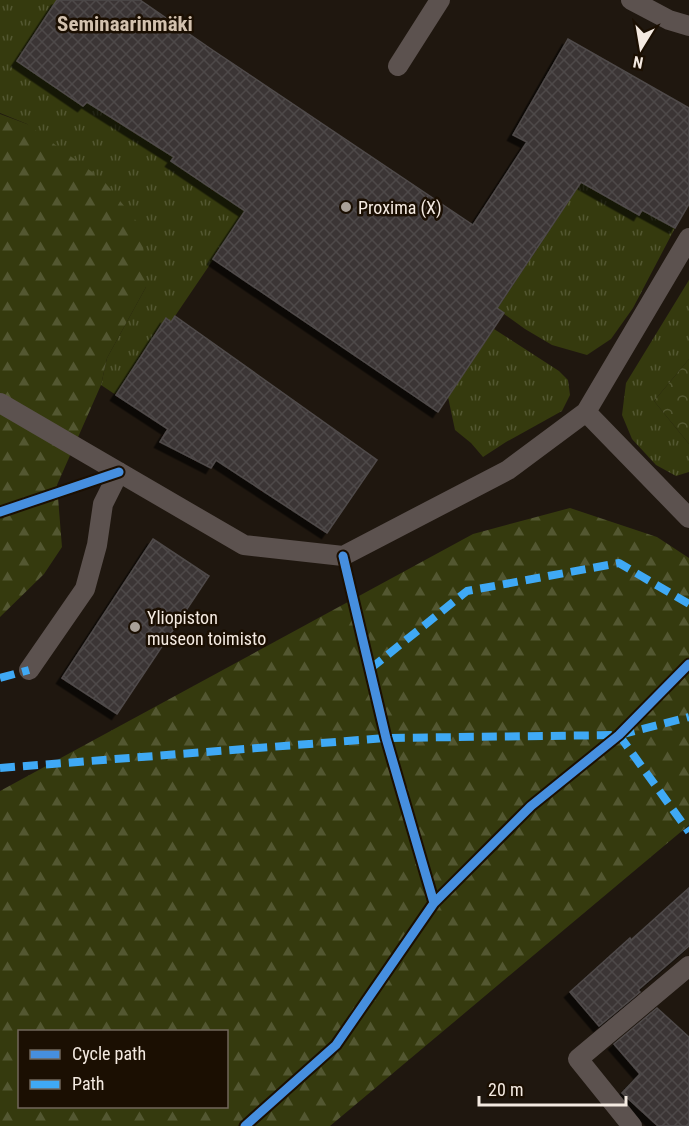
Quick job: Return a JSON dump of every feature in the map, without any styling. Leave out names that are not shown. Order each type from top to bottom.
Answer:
[{"type":"lane","points":[[398,66],[440,0]]},
{"type":"lane","points":[[631,0],[669,21],[689,26]]},
{"type":"lane","points":[[0,403],[244,544],[344,556],[508,470],[586,412],[689,238]]},
{"type":"lane","points":[[586,412],[689,518]]},
{"type":"lane","points":[[28,670],[85,589],[97,545],[103,504],[119,472]]},
{"type":"lane","points":[[632,1126],[578,1059],[689,966]]},
{"type":"green space","points":[[0,0],[57,0],[17,61],[83,106],[87,102],[174,157],[171,161],[325,259],[215,257],[171,322],[167,318],[116,395],[101,385],[107,358],[146,287],[27,124],[0,113]]},
{"type":"green space","points":[[0,114],[27,124],[103,180],[142,228],[146,287],[107,358],[101,385],[57,485],[62,547],[44,574],[0,617]]},
{"type":"green space","points":[[585,177],[587,186],[638,215],[642,210],[675,228],[633,308],[611,339],[587,355],[552,345],[497,309]]},
{"type":"green space","points":[[689,280],[689,359],[654,401],[689,444],[689,472],[676,476],[656,465],[632,439],[622,415],[626,383]]},
{"type":"green space","points":[[494,329],[559,371],[568,380],[570,395],[562,411],[483,457],[455,430],[448,397]]},
{"type":"green space","points":[[689,359],[689,444],[654,401]]},
{"type":"green space","points":[[570,508],[657,537],[689,558],[689,825],[330,1126],[0,1126],[0,791],[473,534]]},
{"type":"building","name":"Proxima (X)","points":[[57,0],[140,0],[473,225],[527,142],[513,135],[568,39],[689,108],[689,204],[675,228],[642,210],[639,215],[581,182],[497,308],[504,313],[438,412],[213,259],[245,211],[171,161],[174,157],[87,102],[83,106],[17,61]]},
{"type":"building","points":[[175,316],[377,460],[327,533],[216,460],[211,468],[160,442],[168,429],[116,395],[166,318],[171,322]]},
{"type":"building","name":"Yliopiston museon toimisto","points":[[153,539],[209,576],[117,714],[62,678]]},
{"type":"building","points":[[689,888],[689,946],[638,990],[640,992],[599,1026],[570,992]]},
{"type":"building","points":[[657,1008],[689,1037],[689,1126],[658,1126],[622,1093],[640,1074],[614,1044]]},
{"type":"marked path","points":[[370,669],[467,591],[619,563],[689,604]]},
{"type":"marked path","points":[[0,678],[29,670]]},
{"type":"marked path","points":[[0,768],[386,738],[619,735],[689,717]]},
{"type":"marked path","points":[[619,735],[689,832]]},
{"type":"cycle path","points":[[0,512],[119,472]]},
{"type":"cycle path","points":[[343,556],[386,738],[434,903]]},
{"type":"cycle path","points":[[245,1126],[336,1045],[434,903],[531,806],[619,735],[689,664]]},
{"type":"place","name":"Proxima (X)","points":[[346,207]]},
{"type":"place","name":"Yliopiston museon toimisto","points":[[135,627]]},
{"type":"district","name":"Seminaarinmäki","points":[[125,24]]}]
